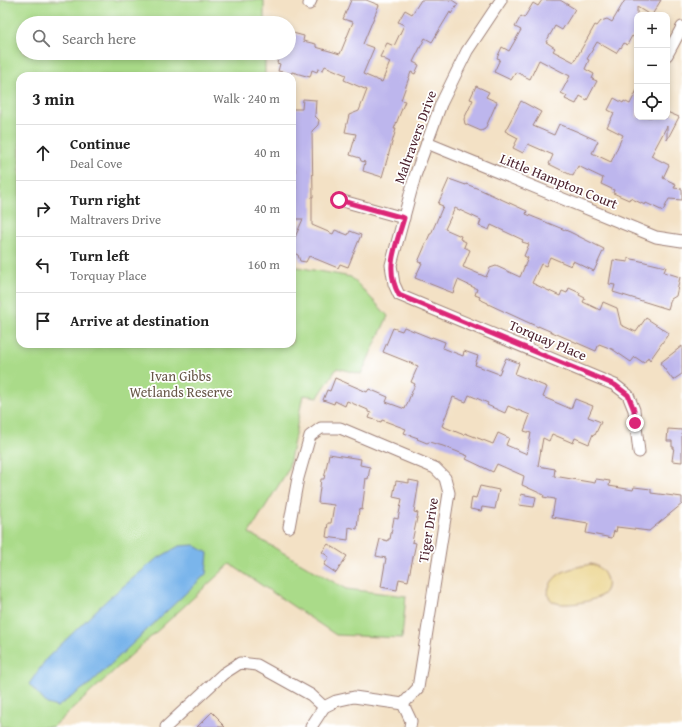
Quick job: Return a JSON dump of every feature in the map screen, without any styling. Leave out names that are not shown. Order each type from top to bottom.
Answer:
[{"type":"street","name":"Maltravers Drive","points":[[399,295],[394,284],[391,265],[416,176],[427,143],[441,104],[467,51],[501,0]]},
{"type":"street","points":[[670,49],[682,27]]},
{"type":"street","name":"Little Hampton Court","points":[[427,143],[656,238],[682,241]]},
{"type":"street","points":[[339,200],[404,218]]},
{"type":"street","name":"Torquay Place","points":[[399,295],[615,385],[628,395],[634,410],[638,452]]},
{"type":"street","name":"Tiger Drive","points":[[289,527],[298,478],[310,436],[321,428],[340,428],[435,468],[445,478],[449,493],[418,688],[403,704]]},
{"type":"street","points":[[166,727],[223,674],[240,663],[257,665],[311,695],[324,707]]},
{"type":"street","points":[[311,727],[324,707],[336,700],[354,697],[403,704],[411,721],[410,727]]},
{"type":"green space","name":"Ivan Gibbs Wetlands Reserve","points":[[0,0],[264,0],[264,16],[16,16],[16,60],[265,60],[265,72],[16,72],[16,348],[296,348],[296,267],[351,277],[388,316],[361,374],[337,368],[318,397],[303,395],[288,470],[249,533],[346,589],[406,596],[402,638],[336,635],[230,564],[53,727],[0,727]]},
{"type":"sand","points":[[591,564],[600,568],[606,577],[607,587],[606,591],[602,595],[590,600],[575,603],[566,604],[552,601],[548,593],[549,587],[556,577],[561,573],[576,567]]},
{"type":"water","points":[[194,545],[208,553],[206,574],[91,683],[57,707],[47,704],[29,684],[47,658],[108,599],[155,560],[179,546]]},
{"type":"building","points":[[351,0],[366,0],[379,5],[363,44],[374,48],[363,74],[382,82],[390,62],[380,57],[387,43],[394,46],[404,25],[398,22],[405,10],[412,14],[421,0],[452,0],[458,4],[451,14],[450,12],[432,42],[425,38],[413,62],[419,65],[415,74],[411,72],[401,100],[405,101],[394,129],[396,129],[382,177],[363,171],[365,162],[361,161],[360,158],[350,155],[356,134],[345,132],[349,115],[359,111],[367,90],[344,80],[346,75],[325,66],[323,70],[318,69],[317,72],[312,70],[310,77],[296,72],[278,71],[280,64],[277,63],[278,60],[296,60],[296,34],[304,36],[303,41],[316,44],[316,47],[340,54],[353,22],[343,19]]},
{"type":"building","points":[[542,0],[560,0],[575,9],[562,30],[555,26],[546,42],[555,48],[553,51],[574,62],[595,25],[597,26],[601,21],[607,19],[612,22],[625,0],[661,0],[654,12],[645,12],[637,7],[637,12],[634,12],[634,37],[632,36],[627,45],[624,43],[616,53],[597,42],[587,59],[589,60],[585,69],[594,74],[592,79],[597,81],[587,100],[580,96],[576,104],[565,99],[567,96],[561,93],[570,76],[539,60],[530,79],[516,72],[511,80],[494,72],[500,59],[497,58],[502,47],[509,51],[521,30],[515,27],[521,16],[524,18],[533,3],[538,6]]},
{"type":"building","points":[[476,86],[489,92],[486,97],[497,102],[485,129],[481,131],[465,124],[464,119],[473,100],[470,99]]},
{"type":"building","points":[[634,96],[634,120],[670,120],[670,113],[679,117],[667,140],[667,126],[651,156],[669,165],[663,178],[676,184],[674,188],[682,189],[682,200],[669,199],[663,211],[646,203],[645,205],[630,198],[629,200],[613,193],[614,190],[601,184],[603,178],[578,166],[573,176],[549,164],[553,155],[528,144],[523,153],[513,148],[518,138],[505,131],[521,101],[541,112],[533,126],[554,135],[559,124],[598,141],[592,153],[611,162],[623,135],[607,127],[614,113],[608,110],[614,98],[623,103],[624,101],[630,104]]},
{"type":"building","points":[[303,99],[316,100],[315,116],[319,120],[318,125],[312,131],[312,225],[333,234],[335,230],[348,235],[350,231],[361,235],[348,267],[340,264],[338,268],[309,256],[306,262],[300,261],[298,255],[296,254],[296,235],[303,219],[296,219],[296,109],[302,109]]},
{"type":"building","points":[[449,179],[479,189],[527,211],[526,214],[570,232],[604,249],[594,271],[573,261],[571,266],[550,257],[546,266],[541,264],[532,283],[560,296],[562,291],[567,293],[569,288],[580,293],[579,295],[585,298],[583,302],[600,310],[603,302],[617,308],[621,325],[636,332],[646,318],[669,333],[650,360],[648,357],[644,363],[635,357],[631,362],[612,349],[599,344],[596,351],[488,304],[479,299],[480,297],[475,295],[477,289],[458,280],[453,293],[415,278],[422,263],[418,262],[443,206],[438,204]],"holes":[[[455,208],[481,220],[479,226],[489,230],[491,225],[523,240],[522,242],[529,244],[524,256],[528,258],[520,277],[496,266],[490,268],[486,277],[463,267],[470,250],[464,247],[466,242],[460,239],[461,236],[445,229]]]},
{"type":"building","points":[[628,258],[666,267],[664,272],[680,277],[676,296],[671,299],[668,309],[613,292],[615,285],[609,284],[613,260],[628,262]]},
{"type":"building","points":[[404,327],[445,342],[443,348],[463,356],[464,351],[478,356],[475,365],[499,374],[506,358],[519,363],[515,374],[547,387],[543,397],[571,409],[575,399],[593,406],[588,417],[601,422],[595,435],[593,434],[589,444],[575,438],[573,443],[552,434],[549,441],[543,438],[538,466],[555,469],[554,476],[595,483],[596,479],[610,481],[609,486],[633,490],[634,487],[651,489],[651,493],[682,497],[682,504],[649,531],[617,527],[612,538],[586,533],[588,523],[552,517],[555,499],[543,497],[544,495],[522,485],[524,476],[497,464],[493,472],[466,459],[468,456],[443,446],[429,442],[427,443],[404,433],[406,429],[382,420],[381,422],[369,418],[371,413],[368,412],[368,410],[347,401],[345,406],[335,401],[334,404],[323,400],[327,390],[330,391],[335,378],[367,392],[369,389],[388,397],[386,402],[405,409],[415,384],[411,382],[418,366],[383,352],[393,328],[402,331]],"holes":[[[469,395],[488,403],[487,405],[505,413],[508,406],[530,415],[524,431],[531,433],[527,454],[506,445],[509,438],[498,433],[493,444],[442,426],[453,397],[466,402]]]},
{"type":"building","points":[[682,346],[682,374],[673,380],[660,363]]},
{"type":"building","points":[[668,429],[682,430],[682,462],[672,461],[674,447],[672,447],[672,441],[667,441]]},
{"type":"building","points":[[329,454],[361,459],[360,465],[370,467],[368,479],[366,478],[362,510],[359,509],[357,529],[349,527],[348,540],[326,537],[328,523],[331,523],[334,505],[318,503],[321,479],[324,479]]},
{"type":"building","points":[[409,480],[419,482],[414,512],[418,513],[412,542],[416,543],[408,581],[399,579],[397,590],[381,587],[386,558],[376,556],[380,539],[388,541],[388,539],[390,539],[394,518],[398,519],[402,499],[393,497],[396,481],[409,483]]},
{"type":"building","points":[[480,486],[499,490],[495,509],[482,507],[481,511],[470,509],[472,497],[476,498]]},
{"type":"building","points":[[521,494],[536,497],[534,507],[519,505]]},
{"type":"building","points":[[328,544],[347,556],[336,573],[324,565],[329,557],[322,552]]},
{"type":"building","points":[[212,712],[225,727],[197,727]]},
{"type":"route","points":[[339,200],[404,218],[391,265],[394,284],[399,295],[615,385],[628,395],[634,410],[635,423]]}]
